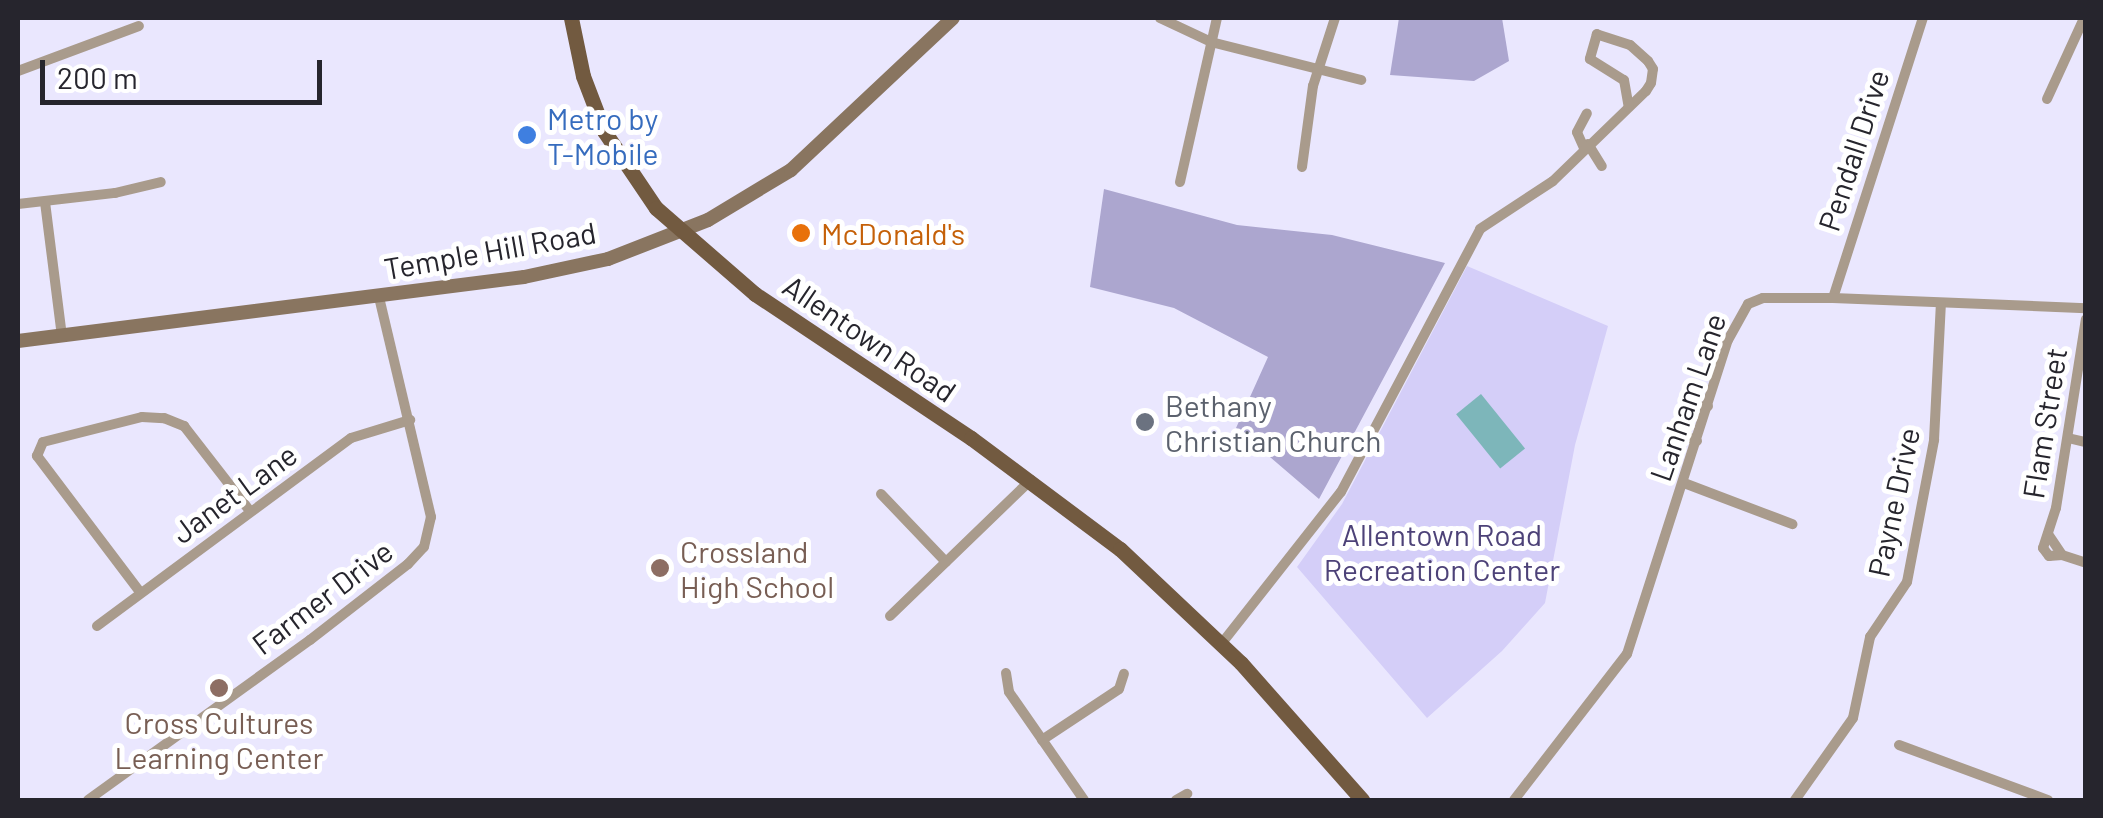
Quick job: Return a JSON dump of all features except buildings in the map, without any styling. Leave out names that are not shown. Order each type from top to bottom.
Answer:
[{"type":"main road","name":"Allentown Road","points":[[571,18],[583,76],[612,148],[642,190],[680,231],[755,294],[1031,480],[1120,549],[1222,643],[1283,706],[1362,800]]},
{"type":"main road","name":"Temple Hill Road","points":[[18,342],[550,273],[608,259],[746,200],[791,170],[953,18]]},
{"type":"street","points":[[1160,18],[1212,42],[1361,80]]},
{"type":"street","points":[[1180,182],[1217,18]]},
{"type":"street","points":[[1302,167],[1317,69],[1335,18]]},
{"type":"street","name":"Pendall Drive","points":[[1832,298],[1923,18]]},
{"type":"street","points":[[2047,99],[2084,18]]},
{"type":"street","points":[[18,71],[139,26]]},
{"type":"street","points":[[1222,643],[1341,492],[1480,229],[1532,198],[1629,107],[1651,83],[1653,69],[1630,45],[1597,34],[1590,59],[1624,80],[1629,107]]},
{"type":"street","points":[[1586,113],[1577,132],[1602,166]]},
{"type":"street","points":[[18,204],[161,182]]},
{"type":"street","points":[[45,202],[62,336]]},
{"type":"street","name":"Farmer Drive","points":[[88,800],[310,640],[408,564],[424,547],[431,516],[379,297]]},
{"type":"street","name":"Lanham Lane","points":[[1514,800],[1627,654],[1734,322],[1748,304],[1762,298],[1832,298],[2086,308]]},
{"type":"street","name":"Payne Drive","points":[[1796,800],[1852,718],[1870,636],[1906,582],[1934,440],[1941,304]]},
{"type":"street","name":"Flam Street","points":[[2086,319],[2048,534],[2062,554],[2086,563]]},
{"type":"street","points":[[1697,441],[1680,432],[1679,422],[1686,407],[1708,406]]},
{"type":"street","points":[[140,592],[37,456],[43,442],[142,417],[164,418],[184,426],[250,511]]},
{"type":"street","name":"Janet Lane","points":[[97,626],[351,438],[410,420]]},
{"type":"street","points":[[2068,438],[2086,442]]},
{"type":"street","points":[[890,616],[1031,480]]},
{"type":"street","points":[[1684,483],[1792,524]]},
{"type":"street","points":[[881,494],[946,562]]},
{"type":"street","points":[[1006,673],[1008,692],[1084,800]]},
{"type":"street","points":[[1042,740],[1119,689],[1124,674]]},
{"type":"street","points":[[1899,745],[2048,800]]},
{"type":"street","points":[[1176,800],[1187,794]]},
{"type":"green space","name":"Allentown Road Recreation Center","points":[[1467,266],[1608,326],[1575,445],[1545,603],[1502,651],[1427,718],[1297,567],[1342,504]]},
{"type":"shaded area","points":[[1399,18],[1502,18],[1509,61],[1474,81],[1390,75]]},
{"type":"shaded area","points":[[1104,189],[1237,225],[1332,235],[1445,263],[1319,499],[1236,428],[1268,357],[1174,308],[1090,287]]},
{"type":"shaded area","points":[[1481,394],[1525,448],[1500,469],[1456,414]]},
{"type":"place","name":"Metro by T-Mobile","points":[[527,135]]},
{"type":"place","name":"McDonald's","points":[[801,233]]},
{"type":"place","name":"Bethany Christian Church","points":[[1145,422]]},
{"type":"place","name":"Crossland High School","points":[[660,568]]},
{"type":"place","name":"Cross Cultures Learning Center","points":[[219,688]]}]
